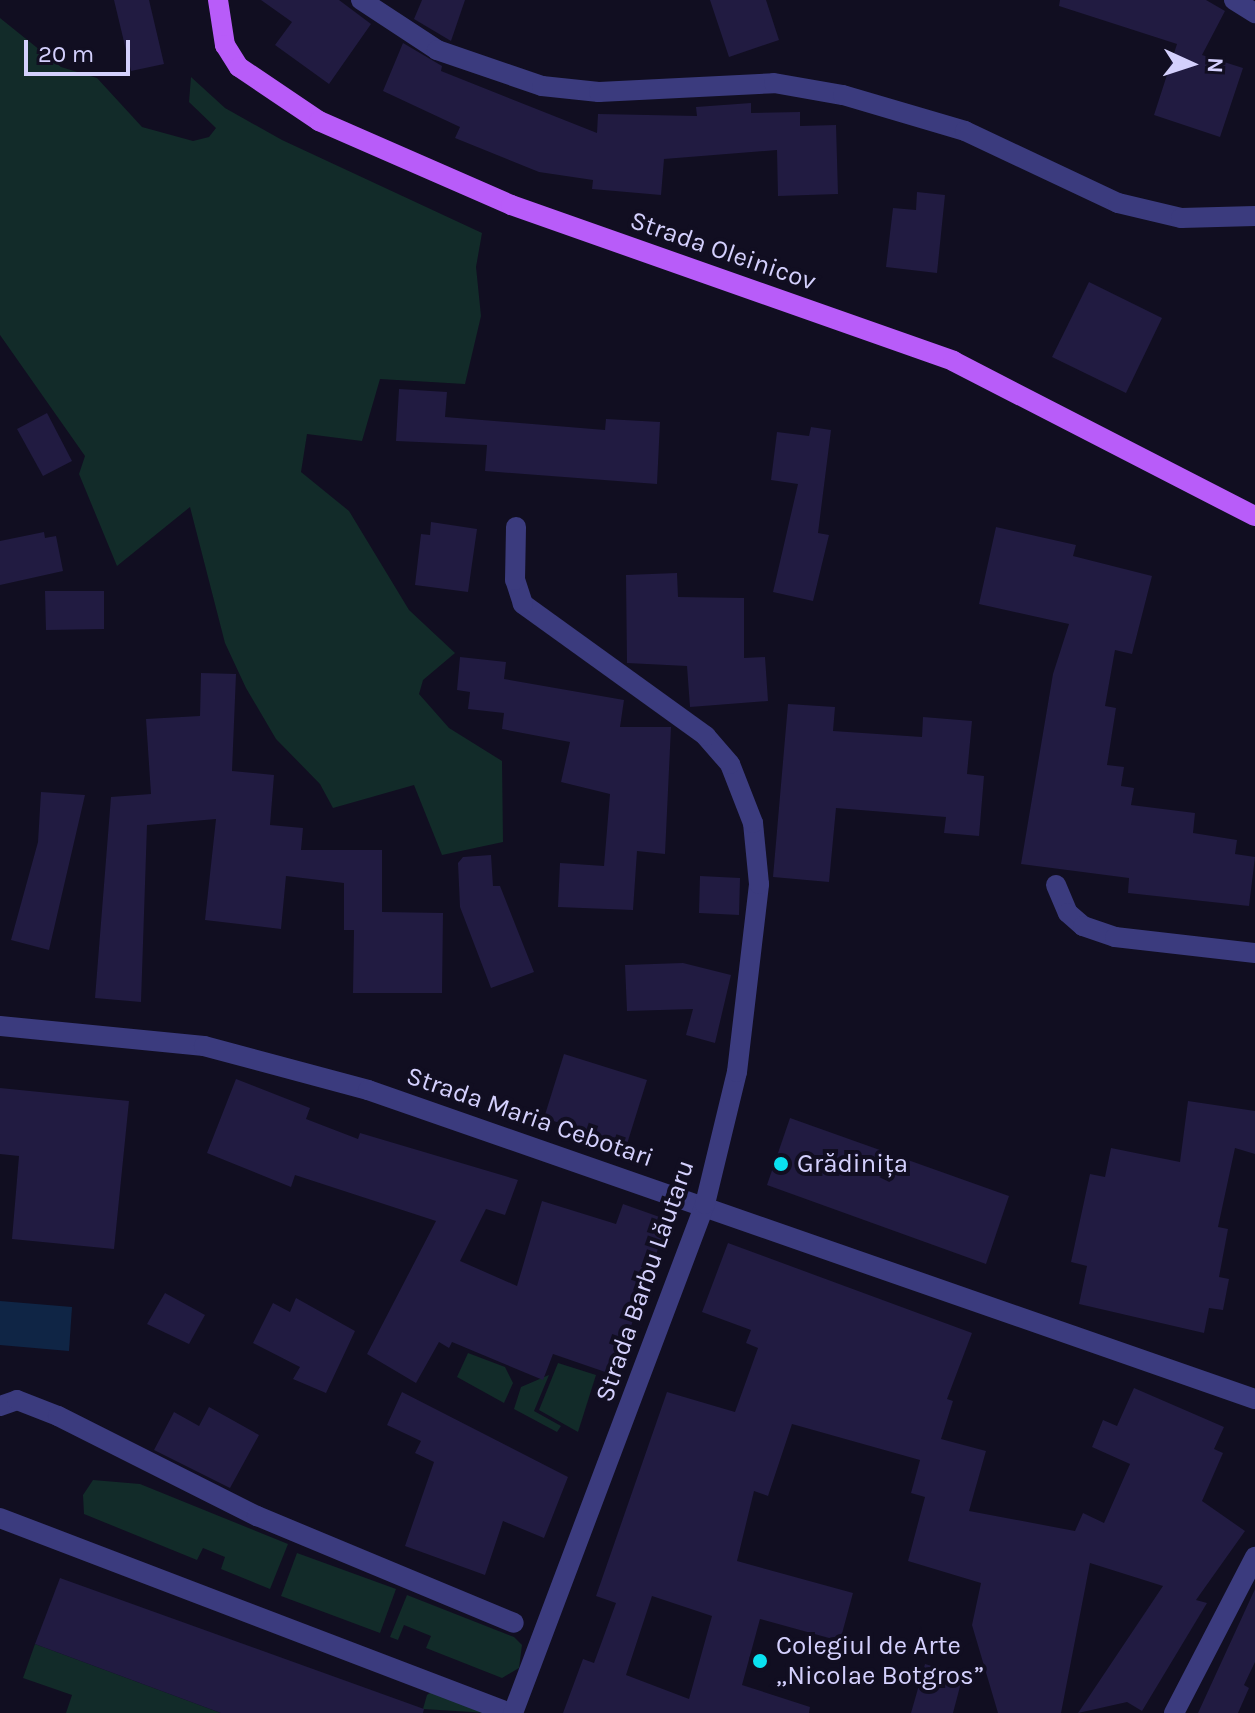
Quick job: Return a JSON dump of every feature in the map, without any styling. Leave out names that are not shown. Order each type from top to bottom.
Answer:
[{"type":"main road","name":"Strada Oleinicov","points":[[218,0],[225,45],[239,67],[319,121],[511,205],[953,361],[1255,516]]},
{"type":"street","points":[[361,0],[437,50],[542,86],[599,92],[774,83],[843,95],[965,131],[1118,203],[1181,218],[1255,216]]},
{"type":"street","points":[[1234,0],[1255,13]]},
{"type":"street","name":"Strada Barbu Lăutaru","points":[[512,1713],[705,1204],[737,1072],[752,977],[759,884],[753,823],[730,764],[706,736],[523,604],[515,580],[516,527]]},
{"type":"street","points":[[1056,885],[1068,913],[1083,926],[1115,937],[1255,953]]},
{"type":"street","name":"Strada Maria Cebotari","points":[[0,1026],[204,1046],[368,1090],[705,1204],[1255,1399]]},
{"type":"street","points":[[0,1406],[17,1400],[58,1416],[257,1516],[514,1623]]},
{"type":"street","points":[[0,1518],[512,1713]]},
{"type":"street","points":[[1174,1713],[1255,1557]]},
{"type":"green space","points":[[0,18],[61,67],[97,78],[142,127],[193,141],[209,137],[216,128],[189,102],[191,77],[225,108],[282,140],[482,233],[476,267],[481,316],[465,384],[380,379],[362,441],[307,434],[301,472],[349,511],[409,610],[455,653],[423,680],[419,694],[449,728],[502,761],[503,842],[442,855],[414,785],[333,808],[320,784],[276,739],[246,688],[225,643],[190,507],[117,566],[79,474],[85,456],[0,335]]},
{"type":"green space","points":[[468,1353],[505,1367],[513,1383],[504,1403],[457,1377]]},
{"type":"green space","points":[[558,1363],[596,1375],[578,1432],[539,1410]]},
{"type":"green space","points":[[549,1375],[534,1411],[561,1426],[557,1432],[514,1409],[521,1387]]},
{"type":"green space","points":[[93,1480],[140,1484],[288,1544],[270,1589],[221,1569],[225,1557],[203,1548],[197,1560],[84,1514],[83,1495]]},
{"type":"green space","points":[[297,1553],[396,1589],[380,1633],[281,1596]]},
{"type":"green space","points":[[407,1595],[514,1637],[522,1645],[519,1668],[502,1678],[426,1648],[431,1636],[404,1625],[398,1640],[390,1637]]},
{"type":"green space","points":[[35,1644],[221,1713],[66,1713],[72,1695],[23,1678]]},
{"type":"green space","points":[[443,1683],[488,1713],[423,1709],[427,1695]]},
{"type":"water","points":[[0,1301],[72,1307],[69,1351],[0,1345]]},
{"type":"building","points":[[114,0],[149,0],[164,64],[131,71]]},
{"type":"building","points":[[261,0],[339,0],[371,24],[329,84],[275,45],[292,22]]},
{"type":"building","points":[[422,0],[465,0],[451,41],[414,19]]},
{"type":"building","points":[[710,0],[766,0],[779,40],[729,57]]},
{"type":"building","points":[[1060,0],[1206,0],[1225,11],[1202,55],[1243,68],[1220,137],[1154,115],[1177,44],[1059,6]]},
{"type":"building","points":[[403,43],[442,66],[441,71],[597,133],[598,114],[697,116],[696,107],[751,103],[751,113],[800,112],[800,126],[836,125],[838,194],[778,196],[777,150],[664,159],[661,195],[592,189],[593,180],[539,172],[455,138],[460,127],[383,91]]},
{"type":"building","points":[[917,192],[945,195],[937,273],[886,267],[893,208],[916,210]]},
{"type":"building","points":[[1089,282],[1162,318],[1126,393],[1052,357]]},
{"type":"building","points":[[399,389],[447,392],[445,417],[605,430],[606,419],[660,422],[657,484],[485,471],[487,445],[396,441]]},
{"type":"building","points":[[47,413],[72,461],[43,476],[17,429]]},
{"type":"building","points":[[811,427],[831,430],[818,533],[829,535],[813,601],[773,592],[798,484],[771,480],[777,432],[809,436]]},
{"type":"building","points":[[431,522],[477,529],[468,592],[415,585],[421,534],[430,535]]},
{"type":"building","points":[[996,527],[1076,545],[1073,556],[1152,576],[1132,654],[1115,650],[1105,706],[1116,708],[1107,765],[1124,767],[1121,786],[1134,788],[1131,805],[1195,813],[1193,833],[1237,840],[1235,854],[1255,857],[1249,906],[1128,893],[1129,878],[1021,864],[1053,674],[1069,624],[979,604]]},
{"type":"building","points":[[44,532],[45,538],[56,536],[63,571],[0,585],[0,541]]},
{"type":"building","points":[[677,573],[678,597],[744,598],[744,658],[765,657],[768,701],[690,707],[687,666],[627,663],[626,575]]},
{"type":"building","points":[[45,591],[104,591],[104,629],[46,630]]},
{"type":"building","points":[[460,657],[506,662],[504,679],[624,700],[620,727],[671,727],[665,854],[637,851],[633,910],[558,907],[560,863],[604,866],[610,794],[561,782],[570,742],[502,729],[504,713],[468,709],[470,692],[457,690]]},
{"type":"building","points":[[201,673],[236,674],[232,771],[274,775],[270,825],[303,828],[301,850],[382,850],[382,912],[443,913],[442,993],[353,993],[354,930],[344,930],[344,883],[286,876],[281,929],[205,920],[216,819],[147,825],[141,1002],[95,998],[111,797],[151,794],[146,719],[200,716]]},
{"type":"building","points":[[788,704],[835,707],[833,731],[922,737],[923,717],[972,721],[967,774],[984,776],[979,836],[944,833],[946,817],[836,808],[829,882],[773,877]]},
{"type":"building","points":[[41,792],[85,795],[49,950],[11,940],[38,842]]},
{"type":"building","points":[[491,855],[493,886],[500,886],[534,972],[491,988],[460,907],[458,863],[463,857]]},
{"type":"building","points":[[700,876],[740,878],[739,915],[699,913]]},
{"type":"building","points":[[683,963],[731,975],[715,1043],[686,1035],[693,1009],[627,1011],[625,965]]},
{"type":"building","points":[[564,1054],[647,1080],[627,1144],[544,1118]]},
{"type":"building","points":[[236,1079],[310,1108],[306,1119],[358,1139],[360,1133],[518,1180],[505,1215],[486,1209],[460,1261],[517,1286],[542,1201],[616,1224],[623,1204],[668,1220],[614,1375],[553,1354],[543,1380],[452,1342],[449,1348],[439,1342],[416,1383],[367,1354],[436,1221],[295,1175],[291,1187],[207,1153]]},
{"type":"building","points":[[0,1088],[129,1101],[114,1249],[12,1239],[19,1156],[0,1154]]},
{"type":"building","points":[[1188,1101],[1255,1111],[1255,1154],[1235,1148],[1218,1227],[1228,1229],[1219,1277],[1229,1279],[1223,1310],[1209,1308],[1204,1333],[1079,1304],[1087,1266],[1071,1262],[1090,1174],[1105,1177],[1111,1148],[1180,1162]]},
{"type":"building","points":[[790,1118],[1009,1196],[986,1264],[767,1185]]},
{"type":"building","points":[[728,1243],[972,1333],[947,1399],[953,1401],[941,1439],[986,1451],[969,1511],[1075,1531],[1083,1513],[1104,1523],[1130,1464],[1092,1447],[1103,1420],[1117,1426],[1134,1388],[1224,1427],[1214,1449],[1223,1453],[1202,1501],[1245,1531],[1196,1600],[1207,1603],[1142,1711],[1127,1702],[1078,1713],[1163,1586],[1090,1563],[1061,1713],[998,1713],[972,1625],[981,1583],[908,1561],[925,1497],[911,1493],[920,1460],[792,1424],[768,1496],[754,1491],[737,1561],[853,1593],[840,1641],[760,1619],[742,1685],[810,1707],[809,1713],[563,1713],[583,1659],[594,1663],[616,1603],[596,1596],[667,1392],[735,1412],[758,1348],[746,1343],[751,1330],[702,1312]],"holes":[[[652,1596],[712,1616],[689,1699],[626,1675]]]},
{"type":"building","points":[[165,1293],[205,1315],[189,1344],[147,1324]]},
{"type":"building","points":[[296,1298],[355,1331],[326,1393],[293,1379],[300,1367],[253,1343],[273,1303],[290,1312]]},
{"type":"building","points":[[402,1392],[568,1477],[544,1538],[503,1521],[485,1575],[405,1546],[434,1462],[415,1453],[421,1441],[387,1425]]},
{"type":"building","points":[[209,1407],[259,1435],[230,1488],[154,1450],[174,1412],[199,1426]]},
{"type":"building","points":[[60,1578],[424,1709],[423,1713],[221,1713],[35,1644]]},
{"type":"building","points":[[1255,1589],[1255,1662],[1244,1685],[1249,1688],[1238,1713],[1198,1713]]},
{"type":"building","points":[[925,1664],[963,1675],[953,1713],[911,1713]]},
{"type":"place","name":"Grădinița","points":[[781,1164]]},
{"type":"place","name":"Colegiul de Arte „Nicolae Botgros”","points":[[760,1661]]}]
